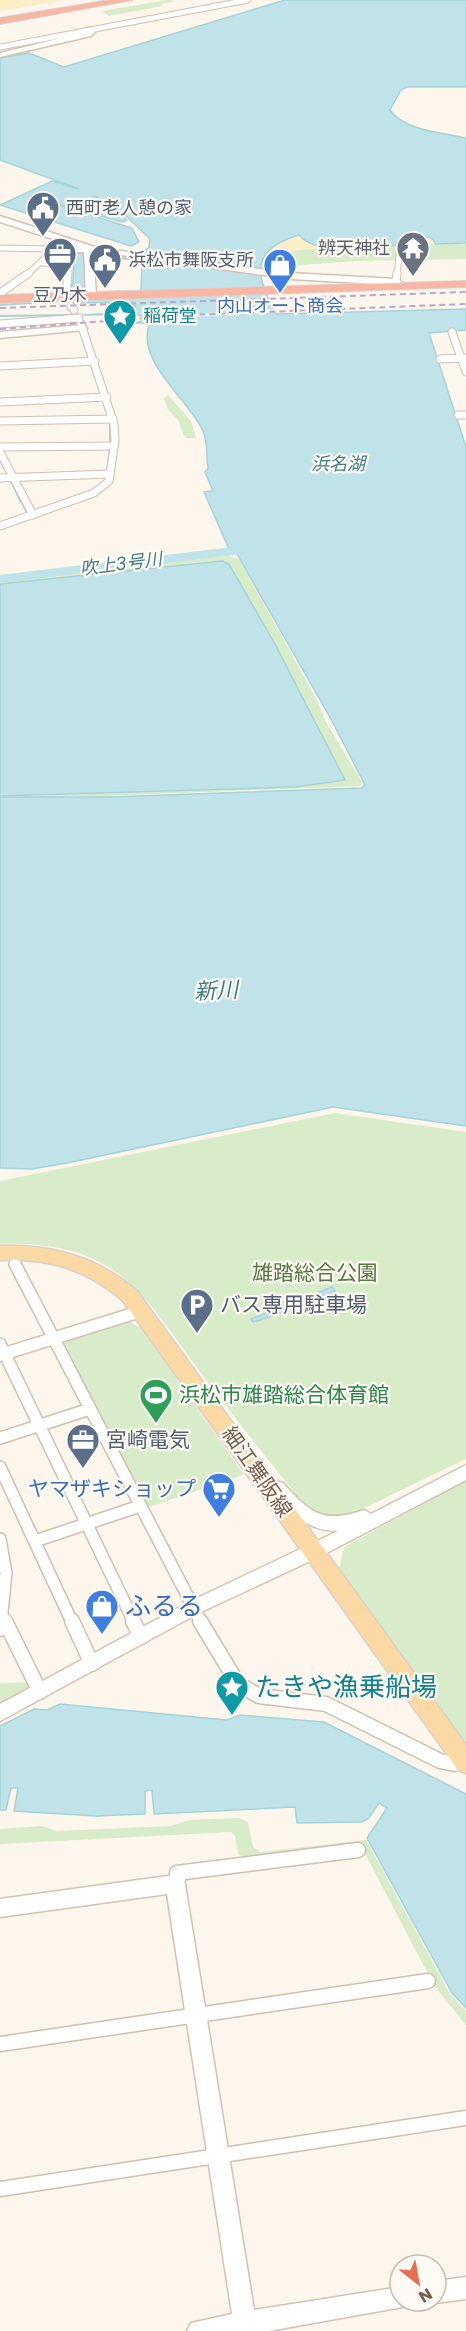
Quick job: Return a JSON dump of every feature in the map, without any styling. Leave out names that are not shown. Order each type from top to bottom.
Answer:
[{"type":"highway","points":[[0,20],[114,0]]},
{"type":"highway","points":[[0,20],[127,0]]},
{"type":"highway","points":[[0,299],[77,309],[133,295],[400,284],[466,284]]},
{"type":"main road","name":"細江舞阪線","points":[[8,1258],[45,1254],[81,1264],[112,1280],[142,1311],[459,1759]]},
{"type":"street","points":[[0,47],[248,0]]},
{"type":"street","points":[[0,55],[88,34],[90,30]]},
{"type":"street","points":[[1,220],[90,251]]},
{"type":"street","points":[[1,248],[138,255],[259,272],[400,284],[399,256]]},
{"type":"street","points":[[0,293],[43,262],[52,250]]},
{"type":"street","points":[[0,526],[98,491],[107,485],[110,474],[114,446],[113,419],[77,309],[67,265],[69,250]]},
{"type":"street","points":[[77,309],[90,251]]},
{"type":"street","points":[[43,262],[67,265]]},
{"type":"street","points":[[0,318],[77,309]]},
{"type":"street","points":[[0,324],[77,309]]},
{"type":"street","points":[[0,335],[77,309]]},
{"type":"street","points":[[452,332],[464,358],[466,372]]},
{"type":"street","points":[[440,358],[464,358]]},
{"type":"street","points":[[0,366],[95,361]]},
{"type":"street","points":[[0,402],[107,397]]},
{"type":"street","points":[[0,421],[113,419]]},
{"type":"street","points":[[0,447],[114,446]]},
{"type":"street","points":[[0,452],[33,514]]},
{"type":"street","points":[[0,478],[110,474]]},
{"type":"street","points":[[8,1258],[54,1339],[193,1608],[238,1684],[259,1696],[326,1704],[440,1761],[459,1759]]},
{"type":"street","points":[[141,1637],[2,1351],[54,1339],[142,1311]]},
{"type":"street","points":[[0,1438],[90,1409]]},
{"type":"street","points":[[242,1450],[299,1512],[325,1524],[354,1521],[440,1486]]},
{"type":"street","points":[[0,1467],[92,1664]]},
{"type":"street","points":[[0,1713],[193,1608],[313,1552],[466,1472]]},
{"type":"street","points":[[35,1541],[140,1506]]},
{"type":"street","points":[[0,1539],[6,1573],[1,1625]]},
{"type":"street","points":[[1,1625],[4,1620],[12,1631],[40,1692]]},
{"type":"street","points":[[245,2327],[175,1884],[178,1880],[177,1873],[358,1850]]},
{"type":"street","points":[[0,1908],[175,1884]]},
{"type":"street","points":[[0,2044],[428,1982]]},
{"type":"street","points":[[0,2189],[466,2118]]},
{"type":"street","points":[[448,2290],[466,2288]]},
{"type":"street","points":[[199,2331],[245,2327],[388,2300]]},
{"type":"green space","points":[[168,0],[176,1],[160,4],[163,6],[109,16],[102,11]]},
{"type":"green space","points":[[408,243],[466,244],[466,259],[357,261],[271,267],[271,270],[261,268],[263,265],[259,264],[268,250]]},
{"type":"green space","points":[[168,395],[191,421],[196,438],[185,438],[178,420],[168,410],[164,398]]},
{"type":"green space","points":[[226,555],[239,559],[318,702],[326,722],[362,782],[361,786],[106,796],[0,797],[295,787],[345,780],[275,644],[229,564],[222,561],[0,584],[0,581]]},
{"type":"green space","name":"雄踏総合公園","points":[[335,1113],[466,1132],[466,1459],[358,1511],[342,1516],[327,1516],[313,1511],[300,1500],[221,1400],[167,1326],[127,1281],[104,1264],[76,1252],[42,1245],[0,1244],[0,1181]]},
{"type":"green space","name":"浜松市雄踏総合体育館","points":[[128,1321],[141,1328],[244,1475],[146,1508],[60,1344]]},
{"type":"green space","points":[[466,1481],[466,1749],[336,1570],[340,1566],[344,1547]]},
{"type":"green space","points":[[31,1682],[33,1685],[0,1702],[0,1683]]},
{"type":"green space","points":[[239,1818],[248,1822],[253,1847],[261,1852],[366,1840],[450,1994],[466,2011],[466,2025],[435,1987],[364,1852],[244,1860],[238,1853],[235,1836],[231,1832],[0,1844],[0,1829],[43,1826],[56,1831],[170,1826],[189,1820]]},
{"type":"sand","points":[[0,0],[67,0],[0,11]]},
{"type":"sand","points":[[300,235],[305,240],[320,246],[367,247],[299,250],[276,254],[259,264],[271,247]]},
{"type":"sand","points":[[425,236],[433,239],[435,244],[367,247],[423,239]]},
{"type":"water","name":"浜名湖","points":[[285,0],[466,0],[466,87],[407,87],[401,90],[390,110],[396,117],[414,126],[466,138],[466,243],[435,244],[433,239],[425,236],[418,240],[390,246],[338,247],[315,245],[299,235],[271,248],[264,256],[261,275],[276,314],[466,309],[466,330],[429,333],[466,447],[466,1126],[333,1107],[67,1163],[32,1169],[0,1168],[0,797],[109,797],[361,788],[365,785],[332,721],[237,554],[229,549],[204,492],[213,491],[205,472],[208,468],[205,435],[196,419],[156,366],[147,337],[150,323],[136,323],[141,321],[143,316],[132,314],[83,315],[128,312],[136,306],[126,302],[77,303],[76,294],[70,290],[73,281],[74,253],[138,257],[149,247],[150,239],[125,215],[95,196],[93,197],[127,220],[122,222],[50,202],[132,228],[139,242],[131,246],[0,205],[52,181],[79,189],[0,160],[0,58],[29,53],[64,67]],"holes":[[[86,256],[142,260],[141,291],[85,292]]]},
{"type":"water","points":[[222,561],[229,564],[275,644],[345,780],[295,787],[0,796],[0,584]]},
{"type":"water","points":[[332,1287],[335,1291],[260,1320],[253,1322],[251,1319]]},
{"type":"water","points":[[60,1704],[227,1720],[240,1715],[324,1722],[466,1794],[466,2008],[452,1993],[367,1838],[387,1808],[379,1803],[368,1819],[362,1822],[297,1823],[295,1807],[154,1814],[152,1790],[145,1791],[145,1814],[96,1816],[14,1811],[18,1788],[11,1788],[6,1810],[0,1810],[0,1726],[34,1709],[47,1710]]},
{"type":"pier","points":[[277,309],[278,312],[135,320],[139,319],[133,317]]},
{"type":"waterway","points":[[0,305],[60,301]]},
{"type":"waterway","points":[[0,316],[70,315]]},
{"type":"waterway","points":[[110,423],[110,445]]},
{"type":"waterway","points":[[107,472],[110,448]]},
{"type":"waterway","points":[[0,460],[4,468]]},
{"type":"waterway","points":[[10,479],[21,502]]},
{"type":"waterway","points":[[23,505],[28,514]]},
{"type":"waterway","name":"吹上3号川","points":[[0,579],[241,550],[255,553]]},
{"type":"railway","points":[[0,308],[466,292]]},
{"type":"railway","points":[[0,329],[188,315],[466,304]]},
{"type":"place","name":"西町老人憩の家","points":[[43,237]]},
{"type":"place","name":"辨天神社","points":[[413,277]]},
{"type":"place","name":"豆乃木","points":[[60,283]]},
{"type":"place","name":"浜松市舞阪支所","points":[[105,289]]},
{"type":"place","name":"内山オート商会","points":[[280,294]]},
{"type":"place","name":"稲荷堂","points":[[120,345]]},
{"type":"place","name":"バス専用駐車場","points":[[197,1334]]},
{"type":"place","name":"浜松市雄踏総合体育館","points":[[156,1424]]},
{"type":"place","name":"宮崎電気","points":[[83,1469]]},
{"type":"place","name":"ヤマザキショップ","points":[[219,1518]]},
{"type":"place","name":"ふるる","points":[[102,1635]]},
{"type":"place","name":"たきや漁乗船場","points":[[232,1716]]},
{"type":"water label","name":"新川","points":[[216,990]]}]
